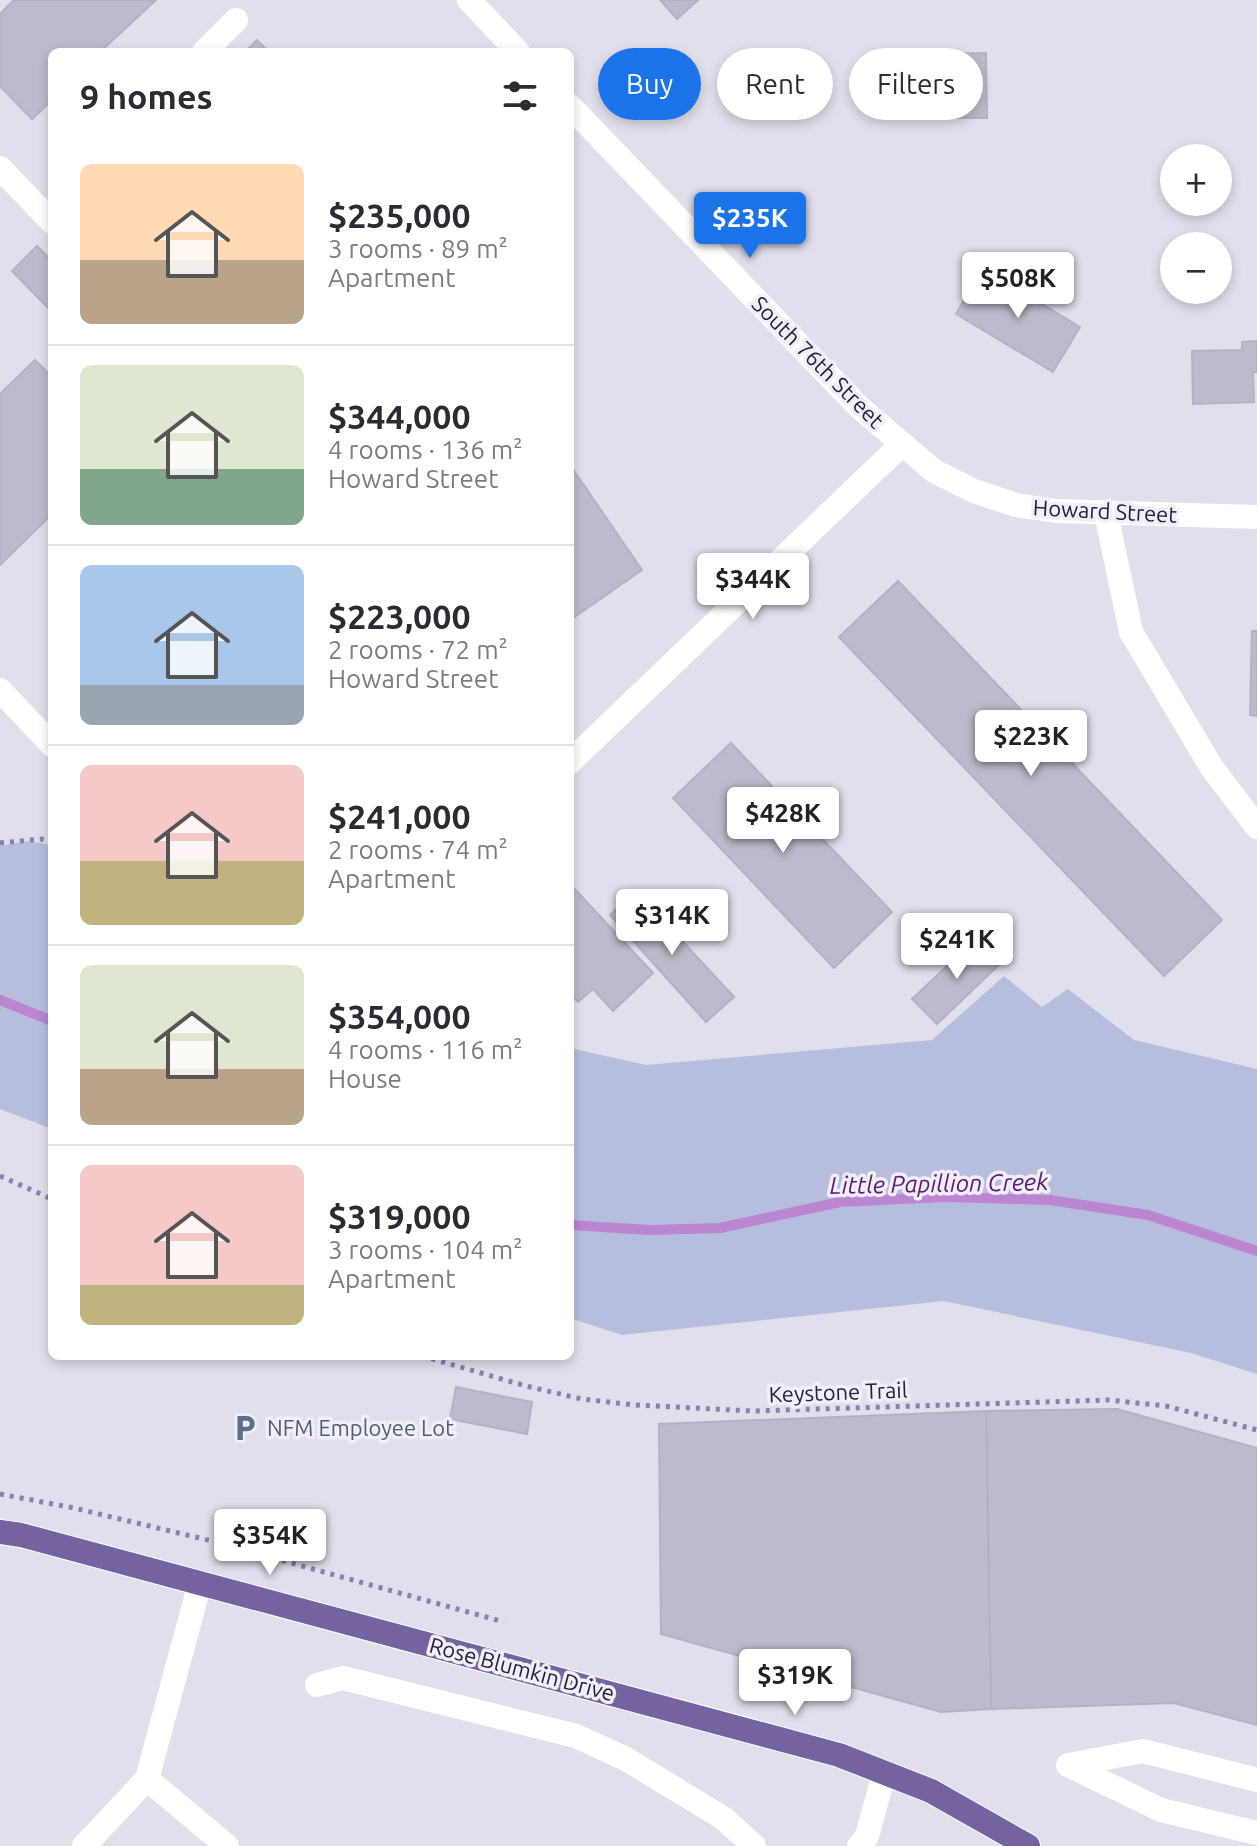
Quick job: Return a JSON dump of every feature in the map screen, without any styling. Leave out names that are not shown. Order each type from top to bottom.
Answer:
[{"type":"main road","name":"Rose Blumkin Drive","points":[[0,1532],[21,1535],[839,1755],[931,1791],[1028,1846]]},
{"type":"street","points":[[469,0],[514,48]]},
{"type":"street","points":[[208,48],[236,20]]},
{"type":"street","name":"South 76th Street","points":[[574,110],[858,406],[902,444]]},
{"type":"street","points":[[0,168],[48,212]]},
{"type":"street","points":[[574,758],[902,444]]},
{"type":"street","name":"Howard Street","points":[[902,444],[934,471],[1002,501],[1057,511],[1257,517]]},
{"type":"street","points":[[1106,513],[1131,632],[1212,768],[1249,800],[1257,827]]},
{"type":"street","points":[[0,690],[48,741]]},
{"type":"street","points":[[84,1846],[147,1779],[200,1583]]},
{"type":"street","points":[[317,1685],[343,1678],[576,1736],[626,1759],[699,1803],[723,1818],[754,1846]]},
{"type":"street","points":[[1257,1780],[1143,1751],[1068,1765],[1161,1810],[1257,1833]]},
{"type":"street","points":[[859,1846],[867,1836],[884,1774]]},
{"type":"street","points":[[147,1779],[227,1846]]},
{"type":"path","points":[[0,843],[48,841]]},
{"type":"path","points":[[0,1176],[48,1197]]},
{"type":"path","name":"Keystone Trail","points":[[436,1360],[582,1399],[634,1405],[753,1411],[1109,1400],[1166,1406],[1257,1430]]},
{"type":"path","points":[[0,1494],[212,1541],[504,1622]]},
{"type":"shaded area","points":[[28,841],[48,844],[48,1127],[0,1109],[0,846]]},
{"type":"shaded area","points":[[1004,976],[1042,1007],[1068,989],[1134,1040],[1257,1069],[1257,1374],[1191,1353],[944,1301],[622,1335],[574,1319],[574,1049],[646,1065],[932,1040]]},
{"type":"building","points":[[14,0],[156,0],[104,48],[48,48],[48,104],[32,119],[0,86],[0,14]]},
{"type":"building","points":[[660,0],[698,0],[677,19]]},
{"type":"building","points":[[257,40],[265,48],[249,48]]},
{"type":"building","points":[[983,53],[986,53],[987,118],[983,118]]},
{"type":"building","points":[[37,246],[48,257],[48,308],[12,271]]},
{"type":"building","points":[[983,268],[1080,327],[1053,372],[956,314]]},
{"type":"building","points":[[1257,341],[1257,372],[1253,372],[1254,402],[1193,404],[1192,351],[1242,350],[1242,342]]},
{"type":"building","points":[[35,360],[48,373],[48,518],[0,565],[0,394]]},
{"type":"building","points":[[574,471],[642,570],[574,617]]},
{"type":"building","points":[[898,581],[1222,920],[1164,976],[839,637]]},
{"type":"building","points":[[1252,631],[1257,631],[1257,716],[1250,715]]},
{"type":"building","points":[[731,743],[892,912],[834,968],[673,798]]},
{"type":"building","points":[[574,888],[653,973],[613,1011],[593,989],[578,1002],[574,998]]},
{"type":"building","points":[[636,891],[734,997],[706,1022],[610,915]]},
{"type":"building","points":[[977,938],[1001,963],[937,1024],[912,999]]},
{"type":"building","points":[[456,1387],[532,1402],[527,1434],[450,1419]]},
{"type":"building","points":[[1117,1409],[1257,1448],[1257,1725],[1174,1703],[991,1709],[986,1411]]},
{"type":"building","points":[[986,1411],[991,1709],[941,1712],[661,1634],[659,1424]]},
{"type":"waterway","name":"Little Papillion Creek","points":[[0,1000],[48,1019]]},
{"type":"waterway","name":"Little Papillion Creek","points":[[574,1225],[650,1230],[720,1228],[840,1202],[943,1197],[1050,1200],[1148,1215],[1257,1251]]},
{"type":"place","name":"NFM Employee Lot","points":[[245,1428]]}]
